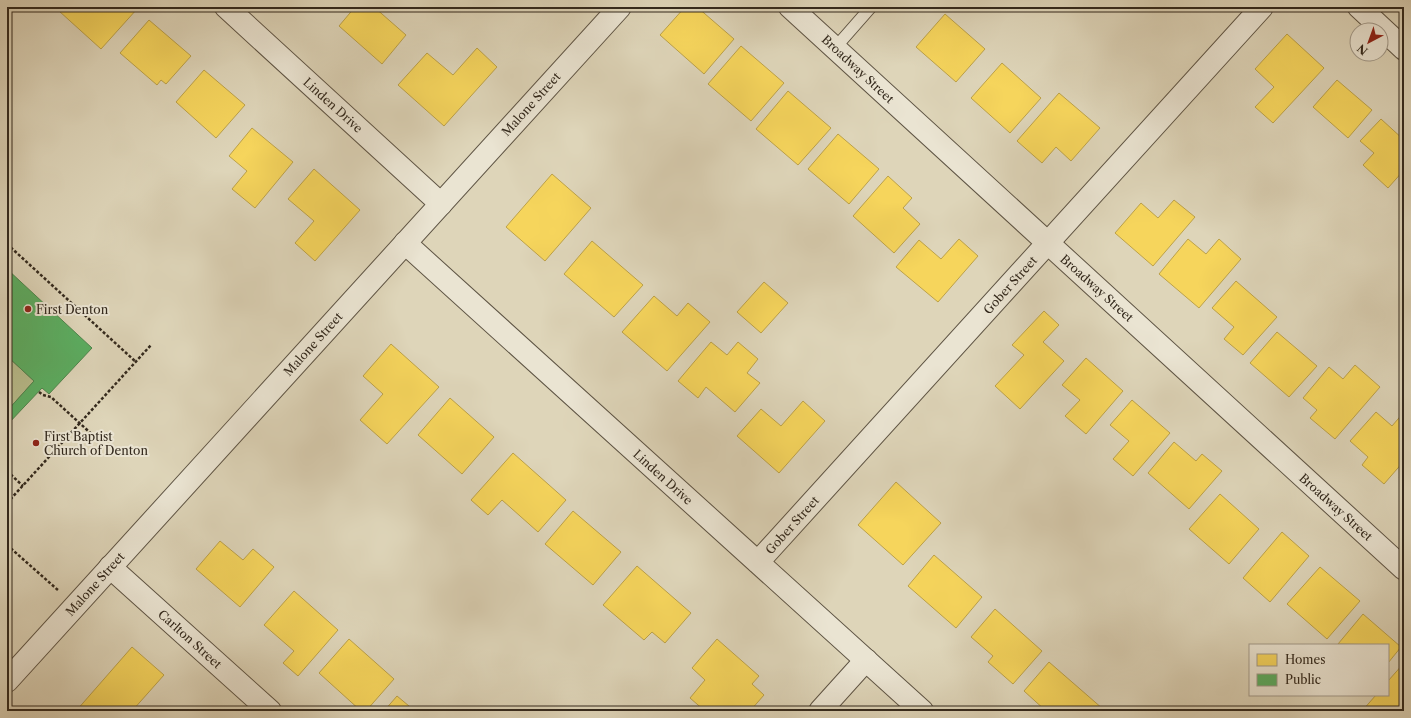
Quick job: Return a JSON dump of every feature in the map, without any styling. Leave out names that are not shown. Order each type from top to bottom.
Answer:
[{"type":"street","name":"Linden Drive","points":[[226,7],[441,204]]},
{"type":"street","name":"Malone Street","points":[[7,681],[620,7]]},
{"type":"street","name":"Broadway Street","points":[[790,7],[1404,569]]},
{"type":"street","name":"Gober Street","points":[[758,562],[1262,7]]},
{"type":"street","points":[[1359,7],[1404,49]]},
{"type":"street","name":"Linden Drive","points":[[405,243],[922,711]]},
{"type":"street","name":"Carlton Street","points":[[110,567],[270,711]]},
{"type":"street","points":[[820,711],[866,660]]},
{"type":"lane","points":[[835,48],[871,7]]},
{"type":"path","points":[[7,244],[136,362]]},
{"type":"path","points":[[7,503],[152,345]]},
{"type":"path","points":[[38,392],[51,397],[97,439]]},
{"type":"path","points":[[7,471],[23,486]]},
{"type":"path","points":[[7,545],[76,605]]},
{"type":"green space","points":[[7,356],[34,381],[7,411]]},
{"type":"building: Homes","points":[[63,7],[135,7],[137,9],[101,49],[59,11]]},
{"type":"building: Homes","points":[[355,7],[374,7],[406,35],[382,64],[339,26]]},
{"type":"building: Homes","points":[[685,7],[697,7],[734,39],[704,74],[660,35]]},
{"type":"building: Homes","points":[[945,14],[985,49],[956,82],[916,47]]},
{"type":"building: Homes","points":[[149,20],[191,56],[166,84],[161,80],[157,85],[120,53]]},
{"type":"building: Homes","points":[[1287,34],[1324,68],[1273,123],[1255,107],[1274,87],[1255,69]]},
{"type":"building: Homes","points":[[741,46],[784,83],[751,121],[708,84]]},
{"type":"building: Homes","points":[[477,48],[497,67],[444,126],[398,85],[427,53],[453,75]]},
{"type":"building: Homes","points":[[1002,63],[1041,98],[1010,133],[971,98]]},
{"type":"building: Homes","points":[[204,70],[245,105],[216,138],[176,102]]},
{"type":"building: Homes","points":[[1337,80],[1372,110],[1348,138],[1313,107]]},
{"type":"building: Homes","points":[[788,91],[831,128],[798,165],[756,129]]},
{"type":"building: Homes","points":[[1059,93],[1100,128],[1071,161],[1056,147],[1042,163],[1017,141]]},
{"type":"building: Homes","points":[[1381,119],[1404,140],[1404,170],[1388,188],[1363,165],[1374,153],[1360,141]]},
{"type":"building: Homes","points":[[252,128],[293,162],[255,208],[232,189],[247,171],[229,156]]},
{"type":"building: Homes","points":[[838,134],[879,169],[849,204],[808,169]]},
{"type":"building: Homes","points":[[314,169],[360,210],[315,261],[295,243],[314,221],[288,199]]},
{"type":"building: Homes","points":[[552,174],[591,208],[545,261],[506,227]]},
{"type":"building: Homes","points":[[888,176],[912,198],[903,208],[920,224],[894,253],[853,216]]},
{"type":"building: Homes","points":[[1174,200],[1195,217],[1153,266],[1115,233],[1141,203],[1158,218]]},
{"type":"building: Homes","points":[[959,239],[978,256],[938,302],[896,267],[919,240],[941,259]]},
{"type":"building: Homes","points":[[1188,239],[1206,254],[1219,239],[1241,259],[1199,308],[1159,274]]},
{"type":"building: Homes","points":[[592,241],[643,285],[614,317],[564,274]]},
{"type":"building: Homes","points":[[1236,281],[1277,317],[1243,355],[1224,339],[1234,327],[1212,308]]},
{"type":"building: Homes","points":[[764,282],[788,303],[761,333],[737,312]]},
{"type":"building: Homes","points":[[654,296],[677,316],[688,303],[710,322],[667,371],[622,332]]},
{"type":"building: Homes","points":[[1044,311],[1059,325],[1043,342],[1064,361],[1020,409],[995,386],[1024,355],[1012,345]]},
{"type":"building: Homes","points":[[1277,332],[1317,366],[1289,397],[1250,363]]},
{"type":"building: Homes","points":[[711,342],[727,355],[738,342],[758,359],[747,373],[760,383],[735,412],[706,387],[698,398],[678,381]]},
{"type":"building: Homes","points":[[391,344],[439,387],[387,444],[360,420],[383,394],[363,376]]},
{"type":"building: Homes","points":[[1086,358],[1123,391],[1086,434],[1065,416],[1080,400],[1062,385]]},
{"type":"building: Homes","points":[[1355,365],[1380,387],[1335,439],[1310,418],[1317,410],[1303,398],[1329,367],[1343,379]]},
{"type":"building: Homes","points":[[450,398],[494,437],[462,474],[418,435]]},
{"type":"building: Homes","points":[[1132,400],[1170,433],[1133,476],[1113,459],[1129,441],[1110,425]]},
{"type":"building: Homes","points":[[803,401],[825,421],[779,473],[737,436],[761,409],[781,426]]},
{"type":"building: Homes","points":[[1376,412],[1392,426],[1404,412],[1404,461],[1384,484],[1362,465],[1368,457],[1350,441]]},
{"type":"building: Homes","points":[[1174,442],[1196,461],[1202,454],[1222,471],[1189,509],[1148,473]]},
{"type":"building: Homes","points":[[513,453],[566,500],[538,532],[502,500],[488,515],[471,500]]},
{"type":"building: Homes","points":[[1404,472],[1404,482],[1399,478]]},
{"type":"building: Homes","points":[[896,482],[941,523],[903,565],[858,525]]},
{"type":"building: Homes","points":[[1220,494],[1259,529],[1229,564],[1189,529]]},
{"type":"building: Homes","points":[[573,511],[621,552],[593,585],[545,544]]},
{"type":"building: Homes","points":[[1282,532],[1309,556],[1270,602],[1243,578]]},
{"type":"building: Homes","points":[[220,541],[243,560],[253,549],[274,567],[240,607],[196,569]]},
{"type":"building: Homes","points":[[934,555],[982,597],[956,628],[908,586]]},
{"type":"building: Homes","points":[[637,566],[691,613],[665,643],[652,632],[644,640],[603,605]]},
{"type":"building: Homes","points":[[1320,567],[1360,601],[1327,639],[1287,604]]},
{"type":"building: Homes","points":[[294,591],[338,630],[298,676],[283,663],[294,651],[264,625]]},
{"type":"building: Homes","points":[[995,609],[1042,651],[1013,684],[988,662],[993,656],[971,637]]},
{"type":"building: Homes","points":[[1363,614],[1401,647],[1389,662],[1389,644],[1338,644]]},
{"type":"building: Homes","points":[[349,639],[394,679],[366,711],[361,711],[319,673]]},
{"type":"building: Homes","points":[[717,639],[759,676],[752,684],[764,695],[750,711],[705,711],[690,698],[705,680],[692,668]]},
{"type":"building: Homes","points":[[132,647],[164,675],[132,711],[76,711]]},
{"type":"building: Homes","points":[[1049,662],[1103,709],[1102,711],[1046,711],[1024,691]]},
{"type":"building: Homes","points":[[1404,663],[1404,711],[1362,711],[1375,696],[1389,696],[1389,680]]},
{"type":"building: Homes","points":[[397,696],[415,711],[384,711]]},
{"type":"building: Public","name":"First Denton","points":[[7,269],[92,348],[49,394],[42,388],[7,425],[7,411],[34,381],[7,356]]},
{"type":"place","name":"First Denton","points":[[28,309]]},
{"type":"place","name":"First Baptist Church of Denton","points":[[36,443]]}]
